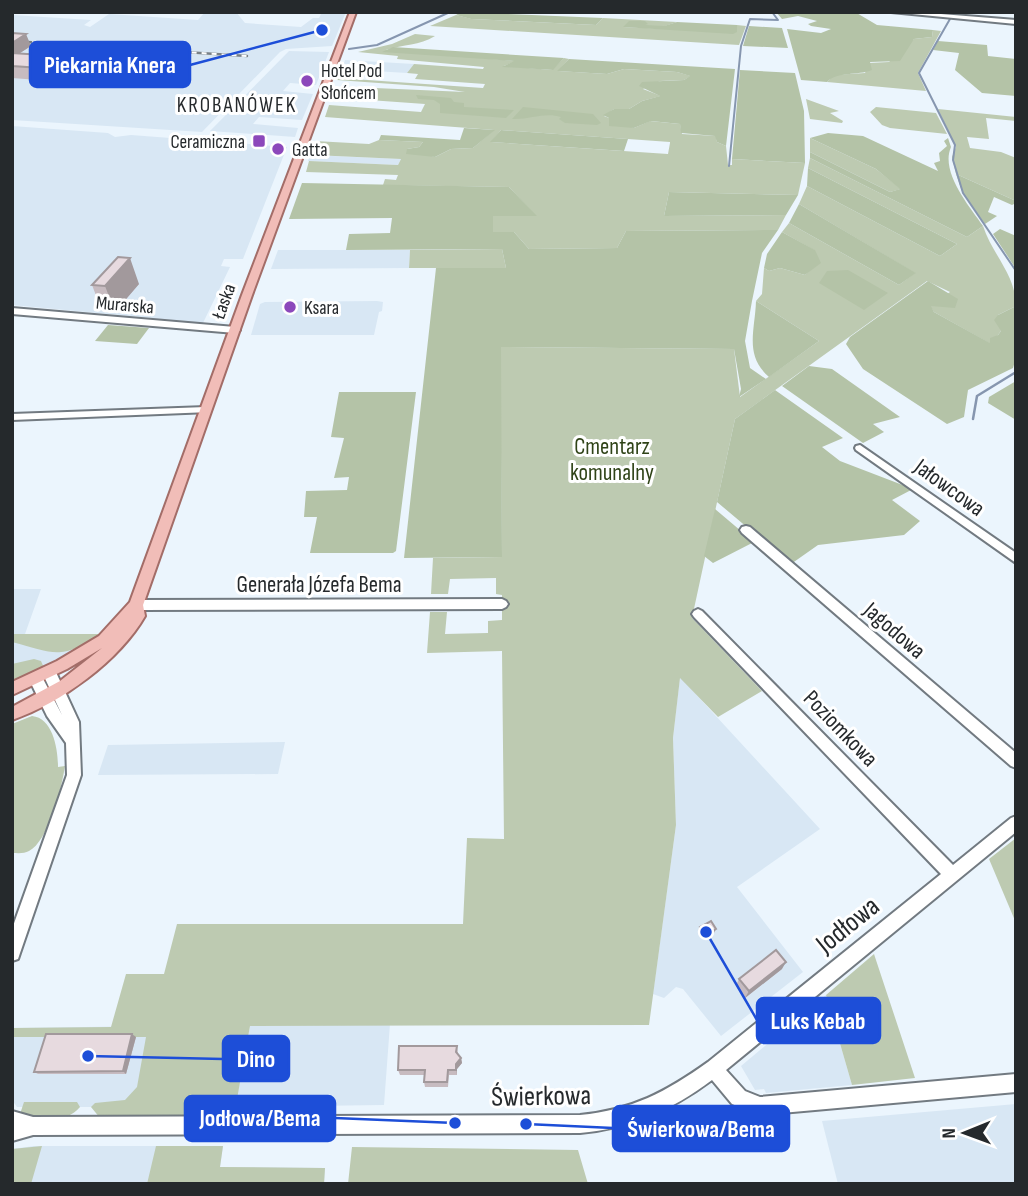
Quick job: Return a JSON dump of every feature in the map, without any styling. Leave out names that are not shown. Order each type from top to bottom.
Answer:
[{"type":"main road","name":"Łaska","points":[[12,689],[104,640],[136,605],[234,330],[353,12]]},
{"type":"main road","name":"Łaska","points":[[12,714],[51,695],[96,663],[124,636],[138,615],[136,605]]},
{"type":"street","points":[[893,12],[1016,22]]},
{"type":"street","name":"Murarska","points":[[12,312],[234,330]]},
{"type":"street","points":[[12,417],[206,410]]},
{"type":"street","name":"Jałowcowa","points":[[860,448],[1016,559]]},
{"type":"street","name":"Jagodowa","points":[[746,530],[1016,762]]},
{"type":"street","name":"Generała Józefa Bema","points":[[136,605],[502,604]]},
{"type":"street","name":"Poziomkowa","points":[[698,614],[951,874]]},
{"type":"street","points":[[12,953],[70,791],[76,762],[74,743],[42,675]]},
{"type":"street","name":"Jodłowa","points":[[714,1068],[1016,823]]},
{"type":"street","points":[[714,1068],[737,1098],[747,1104],[760,1106],[1016,1083]]},
{"type":"street","name":"Świerkowa","points":[[12,1132],[33,1126],[595,1124],[625,1118],[659,1106],[714,1068]]},
{"type":"street","name":"Świerkowa","points":[[12,1120],[33,1126]]},
{"type":"shaded area","points":[[205,12],[236,12],[245,23],[301,27],[313,18],[319,18],[322,12],[346,12],[332,46],[286,49],[280,52],[202,132],[12,120],[12,15],[91,20],[84,25],[90,27],[109,14],[198,20]]},
{"type":"shaded area","points":[[289,51],[329,52],[316,85],[290,83],[283,91],[313,94],[302,120],[259,117],[253,124],[298,128],[295,137],[210,131]]},
{"type":"shaded area","points":[[345,60],[414,64],[407,73],[342,69]]},
{"type":"shaded area","points":[[12,126],[108,133],[115,137],[131,135],[287,147],[243,259],[224,259],[221,266],[230,267],[203,323],[12,305]]},
{"type":"shaded area","points":[[310,155],[401,159],[398,165],[308,161]]},
{"type":"shaded area","points":[[278,250],[410,250],[409,268],[271,269]]},
{"type":"shaded area","points":[[265,302],[383,302],[374,335],[251,335],[260,304]]},
{"type":"shaded area","points":[[12,589],[41,589],[25,634],[76,651],[12,683]]},
{"type":"shaded area","points":[[680,677],[820,829],[737,887],[803,972],[721,1036],[683,989],[676,987],[664,998],[653,994],[676,825],[673,738]]},
{"type":"shaded area","points":[[285,742],[278,774],[98,775],[108,745]]},
{"type":"shaded area","points":[[826,995],[852,1085],[766,1093],[764,1089],[755,1090],[741,1066]]},
{"type":"shaded area","points":[[390,1024],[384,1105],[235,1107],[250,1026]]},
{"type":"shaded area","points":[[156,1026],[137,1107],[17,1107],[12,1100],[12,1028]]},
{"type":"shaded area","points":[[1016,1104],[1016,1184],[838,1184],[822,1121]]},
{"type":"shaded area","points":[[34,1146],[223,1146],[220,1167],[325,1168],[324,1184],[12,1184],[12,1149]]},
{"type":"green space","points":[[461,12],[603,18],[596,25],[471,19],[456,15]]},
{"type":"green space","points":[[776,12],[855,12],[877,25],[933,30],[932,37],[914,39],[900,61],[870,62],[872,70],[837,76],[827,82],[801,80],[787,29],[821,33],[831,29],[811,26],[808,24],[817,21],[798,16],[782,19]]},
{"type":"green space","points":[[456,15],[472,19],[596,25],[603,18],[677,22],[665,26],[623,27],[737,32],[737,25],[746,26],[739,45],[430,26]]},
{"type":"green space","points":[[629,21],[645,21],[648,24],[645,25],[664,26],[677,22],[737,25],[737,32],[733,34],[623,27]]},
{"type":"green space","points":[[749,26],[782,28],[788,48],[743,46]]},
{"type":"green space","points":[[933,30],[941,31],[918,73],[926,91],[827,82],[834,75],[865,73],[869,63],[889,62],[914,39],[932,37]]},
{"type":"green space","points":[[415,34],[435,36],[423,42],[386,50],[516,61],[504,66],[552,70],[564,58],[569,59],[558,71],[607,74],[624,69],[677,72],[691,76],[684,80],[660,81],[643,89],[661,96],[642,101],[629,109],[614,109],[604,116],[634,128],[650,121],[680,124],[682,134],[716,136],[717,142],[726,146],[728,165],[732,165],[732,159],[805,163],[798,195],[669,192],[664,216],[786,215],[778,230],[626,231],[617,248],[529,249],[514,232],[493,232],[493,216],[536,216],[509,187],[383,185],[385,179],[396,180],[398,175],[306,172],[309,161],[398,165],[401,159],[313,155],[315,141],[369,144],[379,140],[423,142],[419,147],[407,149],[435,157],[451,149],[473,148],[494,130],[325,117],[329,105],[421,112],[425,104],[369,100],[375,88],[465,92],[337,80],[338,78],[483,88],[485,84],[415,79],[418,74],[407,73],[414,64],[484,67],[397,59],[398,56],[358,52],[392,44]],"holes":[[[501,130],[670,142],[668,154],[491,142]]]},
{"type":"green space","points":[[938,41],[987,45],[988,56],[1016,59],[1016,96],[982,93],[955,70],[959,53],[933,50]]},
{"type":"green space","points":[[393,47],[564,58],[553,70],[502,67],[514,61],[382,52]]},
{"type":"green space","points":[[569,59],[735,69],[726,146],[717,142],[715,136],[681,133],[680,124],[651,121],[634,128],[609,126],[609,118],[603,115],[614,109],[629,109],[642,101],[660,96],[639,86],[642,82],[684,80],[690,76],[677,72],[624,69],[607,74],[557,71]]},
{"type":"green space","points":[[740,70],[795,73],[804,111],[805,163],[732,159]]},
{"type":"green space","points":[[416,95],[451,98],[454,102],[464,103],[464,107],[514,110],[506,118],[440,113],[440,104],[434,100],[418,99]]},
{"type":"green space","points":[[806,99],[839,111],[830,113],[843,121],[842,123],[810,119]]},
{"type":"green space","points":[[523,107],[593,114],[601,123],[565,123],[559,119],[561,117],[549,115],[512,119]]},
{"type":"green space","points":[[876,107],[936,113],[947,134],[882,125],[870,112]]},
{"type":"green space","points":[[938,109],[1016,117],[1016,121],[986,118],[989,139],[967,137],[970,148],[1001,152],[1016,158],[1016,201],[956,174],[952,157],[956,147]]},
{"type":"green space","points":[[464,128],[495,130],[473,148],[451,149],[435,157],[406,154],[407,149],[419,147],[423,142],[379,140],[381,135],[460,140]]},
{"type":"green space","points":[[501,130],[628,139],[624,151],[490,142]]},
{"type":"green space","points":[[828,133],[863,136],[938,171],[934,163],[940,161],[939,153],[947,146],[944,141],[948,138],[951,147],[949,167],[953,178],[983,226],[967,237],[810,158],[810,152],[890,192],[900,189],[876,169],[810,138]]},
{"type":"green space","points":[[810,138],[876,169],[901,189],[890,192],[810,152]]},
{"type":"green space","name":"Cmentarz komunalny","points":[[810,158],[967,237],[983,226],[1008,274],[1016,306],[998,315],[1001,331],[991,344],[934,312],[930,306],[950,292],[927,281],[735,419],[692,618],[762,691],[718,717],[680,678],[673,738],[676,825],[649,1025],[250,1026],[234,1116],[100,1118],[91,1107],[95,1103],[125,1100],[137,1087],[146,1037],[14,1037],[12,1043],[12,1028],[111,1027],[126,974],[164,974],[177,924],[463,924],[467,838],[504,839],[502,651],[427,653],[430,612],[447,612],[445,634],[488,633],[488,621],[502,620],[502,595],[496,594],[496,578],[450,579],[448,594],[431,594],[433,558],[502,557],[500,347],[734,349],[740,397],[819,341],[756,301],[762,294],[764,268],[769,271],[780,268],[805,275],[816,265],[814,250],[782,232],[789,223],[899,285],[915,273],[799,204],[807,186],[940,256],[957,244],[808,168]]},
{"type":"green space","points":[[808,168],[957,244],[940,256],[807,186]]},
{"type":"green space","points":[[956,174],[1016,203],[1012,205],[994,197],[988,212],[997,216],[985,224],[963,194]]},
{"type":"green space","points":[[302,183],[509,187],[537,216],[493,216],[493,232],[514,232],[529,249],[617,248],[626,231],[778,230],[762,253],[745,341],[750,368],[766,379],[739,397],[741,389],[734,349],[501,347],[502,557],[404,558],[436,268],[506,268],[502,249],[346,250],[349,234],[390,233],[392,218],[289,219]]},
{"type":"green space","points":[[669,192],[798,195],[786,215],[664,216]]},
{"type":"green space","points":[[799,204],[916,273],[899,285],[789,223]]},
{"type":"green space","points":[[1000,229],[1016,236],[1016,269],[993,234]]},
{"type":"green space","points":[[782,232],[815,250],[821,263],[805,275],[780,268],[769,271],[764,268],[767,254]]},
{"type":"green space","points":[[502,249],[506,268],[409,268],[410,250]]},
{"type":"green space","points":[[848,270],[888,293],[864,310],[819,283],[827,271]]},
{"type":"green space","points":[[928,281],[958,299],[955,308],[931,306],[934,312],[990,343],[990,338],[1001,331],[994,320],[1016,306],[1016,358],[1013,368],[968,390],[964,417],[947,424],[863,369],[846,344],[850,337]]},
{"type":"green space","points":[[756,301],[819,341],[769,377],[761,369],[754,351]]},
{"type":"green space","points":[[108,325],[149,328],[137,344],[95,341]]},
{"type":"green space","points":[[809,366],[832,369],[900,417],[873,424],[884,432],[863,443],[782,386]]},
{"type":"green space","points":[[1016,381],[1016,420],[988,403],[989,397]]},
{"type":"green space","points":[[775,390],[843,438],[822,447],[840,461],[913,489],[892,500],[920,521],[904,535],[818,545],[791,564],[717,502],[735,419]]},
{"type":"green space","points":[[339,392],[416,392],[396,551],[393,553],[310,553],[317,517],[304,517],[306,491],[347,490],[349,477],[334,478],[344,438],[331,437]]},
{"type":"green space","points":[[715,509],[754,542],[713,563],[704,556]]},
{"type":"green space","points":[[12,634],[101,634],[76,648],[49,652],[12,642]]},
{"type":"green space","points":[[34,659],[41,661],[44,668],[12,684],[12,664]]},
{"type":"green space","points":[[32,716],[45,722],[49,728],[55,743],[58,767],[65,766],[57,800],[42,837],[29,851],[12,853],[12,724]]},
{"type":"green space","points":[[1016,838],[1016,923],[989,859]]},
{"type":"green space","points":[[874,954],[915,1078],[852,1085],[826,995]]},
{"type":"green space","points":[[24,1102],[77,1102],[80,1107],[67,1116],[44,1118],[20,1114]]},
{"type":"green space","points":[[42,1146],[31,1184],[12,1184],[12,1149]]},
{"type":"green space","points":[[156,1146],[223,1146],[220,1167],[325,1168],[324,1184],[147,1184]]},
{"type":"green space","points":[[352,1147],[578,1150],[588,1184],[348,1184]]},
{"type":"building","points":[[12,33],[26,34],[12,43]]},
{"type":"building","points":[[12,53],[103,59],[86,71],[12,66]]},
{"type":"building","points":[[118,257],[130,258],[105,286],[92,285]]},
{"type":"building","points":[[711,921],[716,929],[705,935],[700,927]]},
{"type":"building","points":[[776,950],[786,962],[749,991],[739,979]]},
{"type":"building","points":[[46,1034],[132,1034],[123,1071],[34,1072]]},
{"type":"building","points":[[399,1046],[457,1046],[456,1052],[461,1058],[456,1064],[456,1070],[448,1070],[447,1082],[424,1082],[425,1070],[398,1070]]},
{"type":"waterway","points":[[349,49],[377,45],[450,12]]},
{"type":"waterway","points":[[729,166],[741,46],[750,19],[778,20],[772,12]]},
{"type":"waterway","points":[[954,12],[919,73],[955,145],[953,160],[963,193],[1016,271]]},
{"type":"waterway","points":[[973,419],[977,396],[1016,372]]},
{"type":"railway","points":[[12,41],[247,56]]},
{"type":"place","name":"Piekarnia Knera","points":[[322,30]]},
{"type":"place","name":"Hotel Pod Słońcem","points":[[307,81]]},
{"type":"place","name":"Ceramiczna","points":[[259,141]]},
{"type":"place","name":"Gatta","points":[[278,149]]},
{"type":"place","name":"Ksara","points":[[290,307]]},
{"type":"place","name":"Luks Kebab","points":[[706,932]]},
{"type":"place","name":"Dino","points":[[88,1056]]},
{"type":"place","name":"Jodłowa/Bema","points":[[455,1123]]},
{"type":"place","name":"Świerkowa/Bema","points":[[526,1124]]},
{"type":"district","name":"KROBANÓWEK","points":[[237,105]]}]
